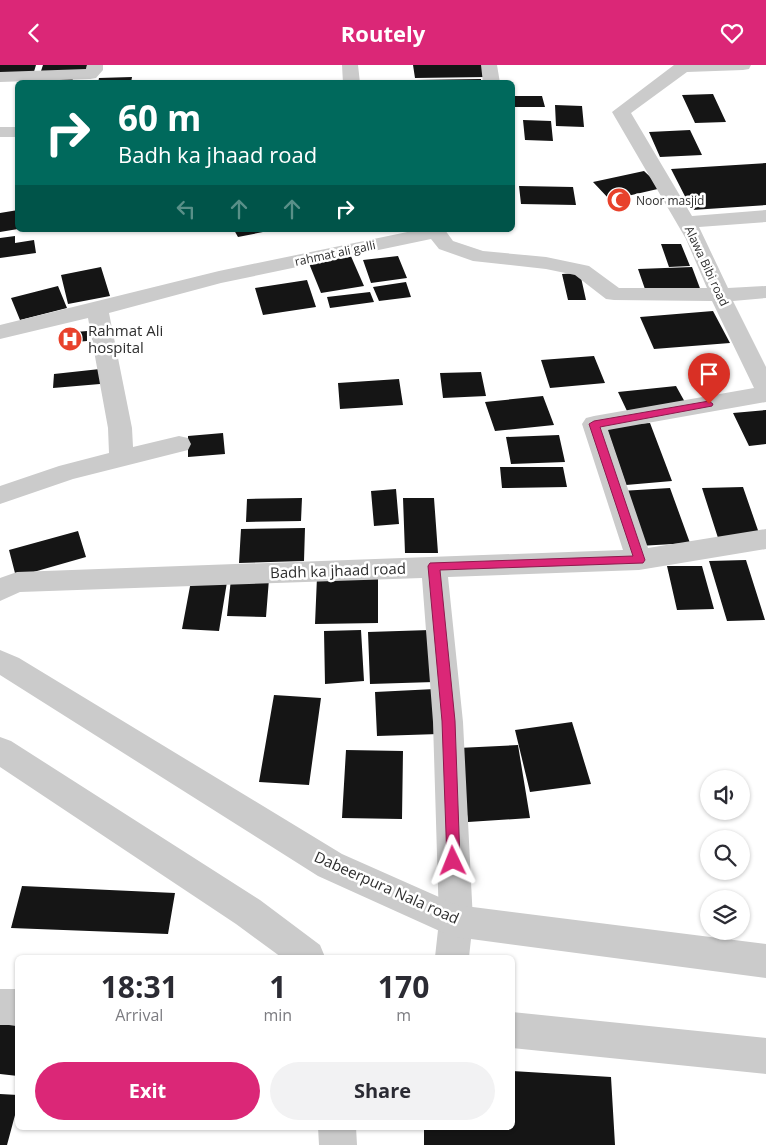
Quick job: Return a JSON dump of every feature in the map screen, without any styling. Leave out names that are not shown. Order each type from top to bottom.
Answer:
[{"type":"street","points":[[0,77],[90,74],[95,70],[95,65]]},
{"type":"street","points":[[350,65],[352,80]]},
{"type":"street","points":[[489,65],[492,80]]},
{"type":"street","points":[[684,66],[743,65]]},
{"type":"street","name":"Alawa Bibi road","points":[[684,66],[620,112],[696,239],[766,392]]},
{"type":"street","points":[[0,132],[15,132]]},
{"type":"street","points":[[686,222],[766,216]]},
{"type":"street","name":"rahmat ali galli","points":[[0,332],[219,277],[436,232],[446,245],[480,257],[546,263],[582,270],[614,294],[720,295]]},
{"type":"street","points":[[720,295],[766,292]]},
{"type":"street","points":[[97,309],[120,428],[122,458]]},
{"type":"street","points":[[639,560],[594,424],[766,392]]},
{"type":"street","points":[[0,495],[68,472],[179,444]]},
{"type":"street","name":"Badh ka jhaad road","points":[[0,590],[17,582],[639,560],[766,539]]},
{"type":"street","points":[[434,566],[448,721],[456,921],[452,955]]},
{"type":"street","name":"Dabeerpura Nala road","points":[[0,662],[330,865],[456,921],[766,961]]},
{"type":"street","points":[[0,750],[248,912],[305,955]]},
{"type":"street","points":[[0,1007],[15,1007]]},
{"type":"street","points":[[515,1030],[766,1056]]},
{"type":"street","points":[[337,1130],[338,1145]]},
{"type":"building","points":[[0,65],[36,65],[33,75],[0,77]]},
{"type":"building","points":[[43,65],[87,65],[86,73],[40,74]]},
{"type":"building","points":[[413,65],[483,65],[486,77],[415,78]]},
{"type":"building","points":[[132,77],[132,80],[99,80],[99,78]]},
{"type":"building","points":[[73,78],[73,80],[43,80]]},
{"type":"building","points":[[481,79],[481,80],[416,80]]},
{"type":"building","points":[[713,94],[726,122],[695,123],[682,95]]},
{"type":"building","points":[[515,96],[542,96],[545,107],[515,107]]},
{"type":"building","points":[[555,105],[582,106],[584,127],[556,126]]},
{"type":"building","points":[[523,120],[551,121],[553,141],[525,140]]},
{"type":"building","points":[[690,130],[702,155],[660,157],[649,132]]},
{"type":"building","points":[[766,163],[766,205],[692,210],[671,169]]},
{"type":"building","points":[[644,171],[662,188],[610,200],[593,182]]},
{"type":"building","points":[[519,186],[573,187],[576,205],[521,204]]},
{"type":"building","points":[[15,210],[15,230],[0,232],[0,213]]},
{"type":"building","points":[[235,232],[263,232],[238,237]]},
{"type":"building","points":[[15,236],[15,243],[34,240],[36,253],[0,258],[0,238]]},
{"type":"building","points":[[661,244],[681,244],[690,266],[669,267]]},
{"type":"building","points":[[350,254],[364,286],[321,293],[308,261]]},
{"type":"building","points":[[398,256],[407,278],[371,283],[363,260]]},
{"type":"building","points":[[101,267],[110,296],[68,304],[61,275]]},
{"type":"building","points":[[692,267],[701,291],[646,292],[638,269]]},
{"type":"building","points":[[580,273],[586,300],[568,300],[562,274]]},
{"type":"building","points":[[307,280],[316,307],[263,315],[255,288]]},
{"type":"building","points":[[406,282],[411,297],[379,301],[373,287]]},
{"type":"building","points":[[58,286],[67,308],[20,320],[11,298]]},
{"type":"building","points":[[370,292],[374,302],[330,308],[327,297]]},
{"type":"building","points":[[713,311],[730,343],[654,349],[640,317]]},
{"type":"building","points":[[87,331],[87,341],[65,343],[65,333]]},
{"type":"building","points":[[594,356],[605,383],[550,388],[541,360]]},
{"type":"building","points":[[100,369],[100,384],[53,388],[54,374]]},
{"type":"building","points":[[481,372],[486,396],[443,398],[440,373]]},
{"type":"building","points":[[399,379],[403,405],[340,409],[338,383]]},
{"type":"building","points":[[676,386],[686,404],[627,411],[618,392]]},
{"type":"building","points":[[543,396],[554,425],[495,431],[485,402]]},
{"type":"building","points":[[766,410],[766,444],[749,446],[733,413]]},
{"type":"building","points":[[650,423],[672,481],[626,485],[606,426]]},
{"type":"building","points":[[223,433],[225,454],[188,457],[188,436]]},
{"type":"building","points":[[559,435],[565,462],[511,464],[506,437]]},
{"type":"building","points":[[500,467],[563,467],[567,487],[502,488]]},
{"type":"building","points":[[743,487],[761,539],[719,541],[702,488]]},
{"type":"building","points":[[670,488],[690,543],[639,546],[621,491]]},
{"type":"building","points":[[396,489],[399,524],[374,526],[371,491]]},
{"type":"building","points":[[302,498],[301,521],[246,522],[247,499]]},
{"type":"building","points":[[403,498],[434,498],[438,553],[405,553]]},
{"type":"building","points":[[305,528],[304,561],[239,563],[241,529]]},
{"type":"building","points":[[78,531],[86,557],[16,577],[9,550]]},
{"type":"building","points":[[746,560],[765,620],[727,621],[709,561]]},
{"type":"building","points":[[667,566],[702,566],[714,609],[677,610]]},
{"type":"building","points":[[317,577],[378,577],[378,623],[315,624]]},
{"type":"building","points":[[231,579],[269,579],[266,617],[227,616]]},
{"type":"building","points":[[191,581],[227,582],[219,631],[182,629]]},
{"type":"building","points":[[361,630],[364,681],[325,684],[324,631]]},
{"type":"building","points":[[430,630],[434,682],[370,684],[368,632]]},
{"type":"building","points":[[435,689],[439,734],[377,736],[375,692]]},
{"type":"building","points":[[274,695],[321,698],[309,785],[259,782]]},
{"type":"building","points":[[572,722],[591,784],[530,792],[515,730]]},
{"type":"building","points":[[518,745],[530,818],[468,822],[458,748]]},
{"type":"building","points":[[346,750],[403,751],[402,819],[342,818]]},
{"type":"building","points":[[22,886],[175,893],[168,934],[11,928]]},
{"type":"building","points":[[0,1024],[15,1026],[15,1076],[0,1074]]},
{"type":"building","points":[[515,1071],[611,1077],[615,1145],[424,1145],[424,1130],[515,1130]]},
{"type":"building","points":[[0,1094],[15,1095],[15,1115],[7,1145],[0,1145]]},
{"type":"place","name":"Noor masjid","points":[[619,200]]},
{"type":"place","name":"Rahmat Ali hospital","points":[[70,339]]},
{"type":"route","points":[[453,861],[448,721],[434,566],[639,560],[594,424],[709,404]]}]
